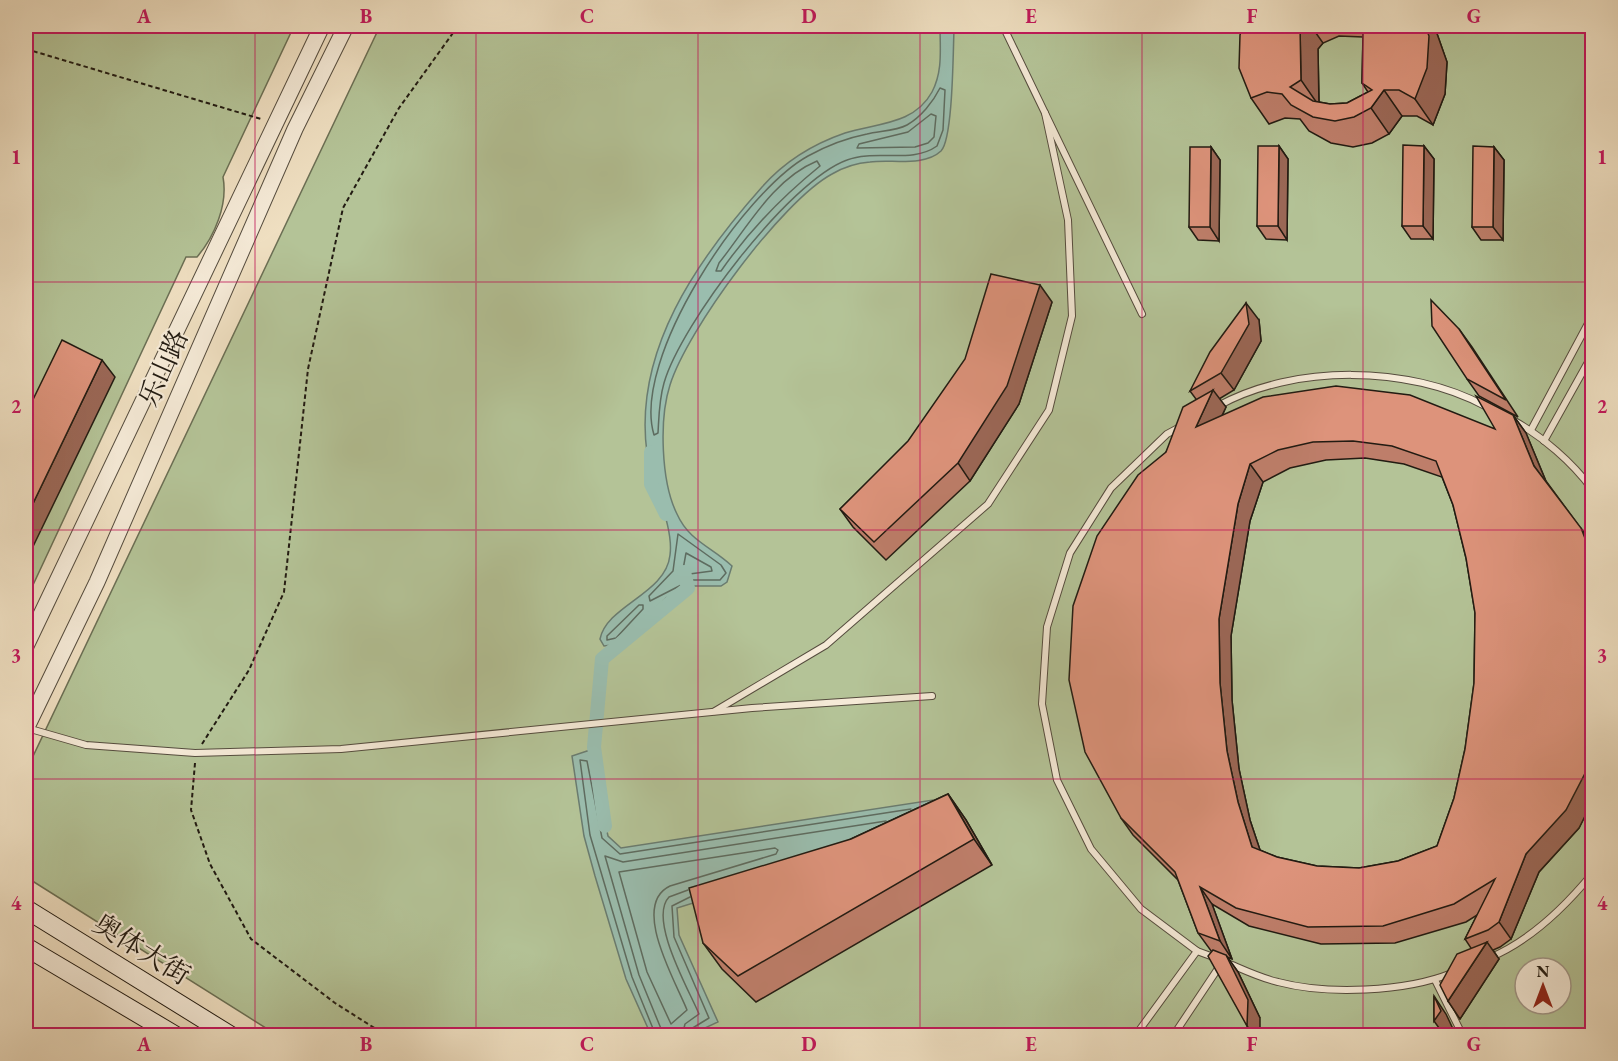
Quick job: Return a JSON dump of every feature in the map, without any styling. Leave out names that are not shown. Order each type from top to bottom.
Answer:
[{"type":"main road","name":"奥体大街","points":[[26,909],[231,1035]]},
{"type":"main road","name":"奥体大街","points":[[26,947],[176,1035]]},
{"type":"street","name":"乐山路","points":[[26,646],[322,26]]},
{"type":"street","name":"乐山路","points":[[26,729],[97,582],[295,129],[345,26]]},
{"type":"lane","points":[[1002,26],[1142,314]]},
{"type":"lane","points":[[711,712],[826,645],[988,504],[1049,410],[1072,316],[1068,220],[1045,113]]},
{"type":"lane","points":[[1532,430],[1593,316]]},
{"type":"lane","points":[[1544,441],[1593,355]]},
{"type":"lane","points":[[1206,413],[1235,396],[1310,376],[1388,376],[1463,394],[1492,410]]},
{"type":"lane","points":[[1502,415],[1532,430],[1580,473],[1593,489]]},
{"type":"lane","points":[[1187,423],[1167,434],[1111,488],[1070,553],[1047,627],[1042,704],[1058,780],[1091,849],[1141,909],[1197,951],[1278,982],[1357,991],[1435,980],[1464,968]]},
{"type":"lane","points":[[26,729],[86,745],[195,753],[341,749],[711,712],[932,696]]},
{"type":"lane","points":[[1483,960],[1503,952],[1562,910],[1593,874]]},
{"type":"lane","points":[[1135,1035],[1197,951]]},
{"type":"lane","points":[[1173,1035],[1222,961]]},
{"type":"lane","points":[[1435,980],[1463,1035]]},
{"type":"path","points":[[387,1035],[335,1003],[251,939],[210,864],[191,810],[195,753],[249,670],[284,592],[308,369],[343,208],[399,108],[458,26]]},
{"type":"path","points":[[26,49],[275,123]]},
{"type":"shaded area","points":[[26,26],[294,26],[223,177],[224,198],[214,230],[197,257],[186,257],[26,600]]},
{"type":"shaded area","points":[[380,26],[1592,26],[1592,1035],[277,1035],[26,877],[26,771]]},
{"type":"water","points":[[940,26],[954,26],[950,113],[945,143],[941,151],[934,156],[917,161],[878,161],[850,166],[832,174],[811,189],[763,238],[739,269],[695,333],[670,385],[664,415],[663,450],[672,501],[688,531],[732,566],[727,582],[721,586],[693,586],[666,598],[619,644],[604,646],[600,639],[605,627],[613,617],[658,580],[666,568],[670,555],[669,531],[647,453],[645,415],[650,379],[660,343],[675,309],[693,276],[715,245],[762,187],[780,170],[800,155],[822,143],[845,133],[905,117],[924,103],[932,92],[938,76]]},
{"type":"water","points":[[590,750],[608,836],[621,848],[933,800],[944,825],[677,908],[679,935],[718,1022],[690,1035],[651,1035],[626,979],[584,836],[572,756]]},
{"type":"building","points":[[1243,26],[1300,26],[1301,80],[1290,87],[1313,101],[1330,104],[1347,103],[1372,90],[1362,83],[1363,32],[1368,29],[1366,26],[1425,26],[1429,36],[1427,68],[1415,99],[1399,90],[1384,90],[1371,108],[1354,117],[1335,121],[1313,117],[1291,105],[1282,94],[1267,92],[1251,98],[1239,68],[1240,35]]},
{"type":"building","points":[[1403,145],[1424,146],[1423,226],[1402,226]]},
{"type":"building","points":[[1258,146],[1279,146],[1278,226],[1257,226]]},
{"type":"building","points":[[1473,146],[1494,147],[1493,227],[1472,227]]},
{"type":"building","points":[[1190,147],[1211,147],[1210,227],[1189,227]]},
{"type":"building","points":[[991,274],[1040,285],[1007,386],[958,463],[874,542],[840,509],[908,441],[965,359]]},
{"type":"building","points":[[1431,300],[1459,329],[1506,400],[1467,379],[1432,326]]},
{"type":"building","points":[[1246,303],[1249,324],[1221,373],[1190,391],[1210,352]]},
{"type":"building","points":[[62,340],[102,360],[26,518],[26,414]]},
{"type":"building","points":[[1336,386],[1410,395],[1495,429],[1476,396],[1513,415],[1534,466],[1581,528],[1593,559],[1593,758],[1566,810],[1526,854],[1499,922],[1488,930],[1465,939],[1495,879],[1454,904],[1383,926],[1308,927],[1236,908],[1200,887],[1220,941],[1198,933],[1175,872],[1121,818],[1085,752],[1069,680],[1073,606],[1097,536],[1138,475],[1166,452],[1183,407],[1213,390],[1196,427],[1263,397]],"holes":[[[1353,441],[1392,446],[1436,461],[1453,505],[1466,558],[1475,613],[1474,683],[1465,749],[1454,798],[1437,846],[1398,861],[1359,868],[1317,866],[1277,857],[1252,847],[1238,802],[1227,751],[1220,683],[1219,619],[1238,504],[1250,464],[1278,450],[1313,442]]]},
{"type":"building","points":[[948,794],[974,839],[738,976],[703,943],[689,888],[851,839]]},
{"type":"building","points":[[1487,942],[1448,1001],[1440,985],[1457,954]]},
{"type":"building","points":[[1213,950],[1226,955],[1248,1000],[1247,1026],[1208,956]]},
{"type":"building","points":[[1434,996],[1441,1011],[1434,1021]]},
{"type":"waterway","points":[[651,452],[651,484],[666,514]]},
{"type":"waterway","points":[[605,826],[594,747],[602,659],[688,588],[684,572]]}]
